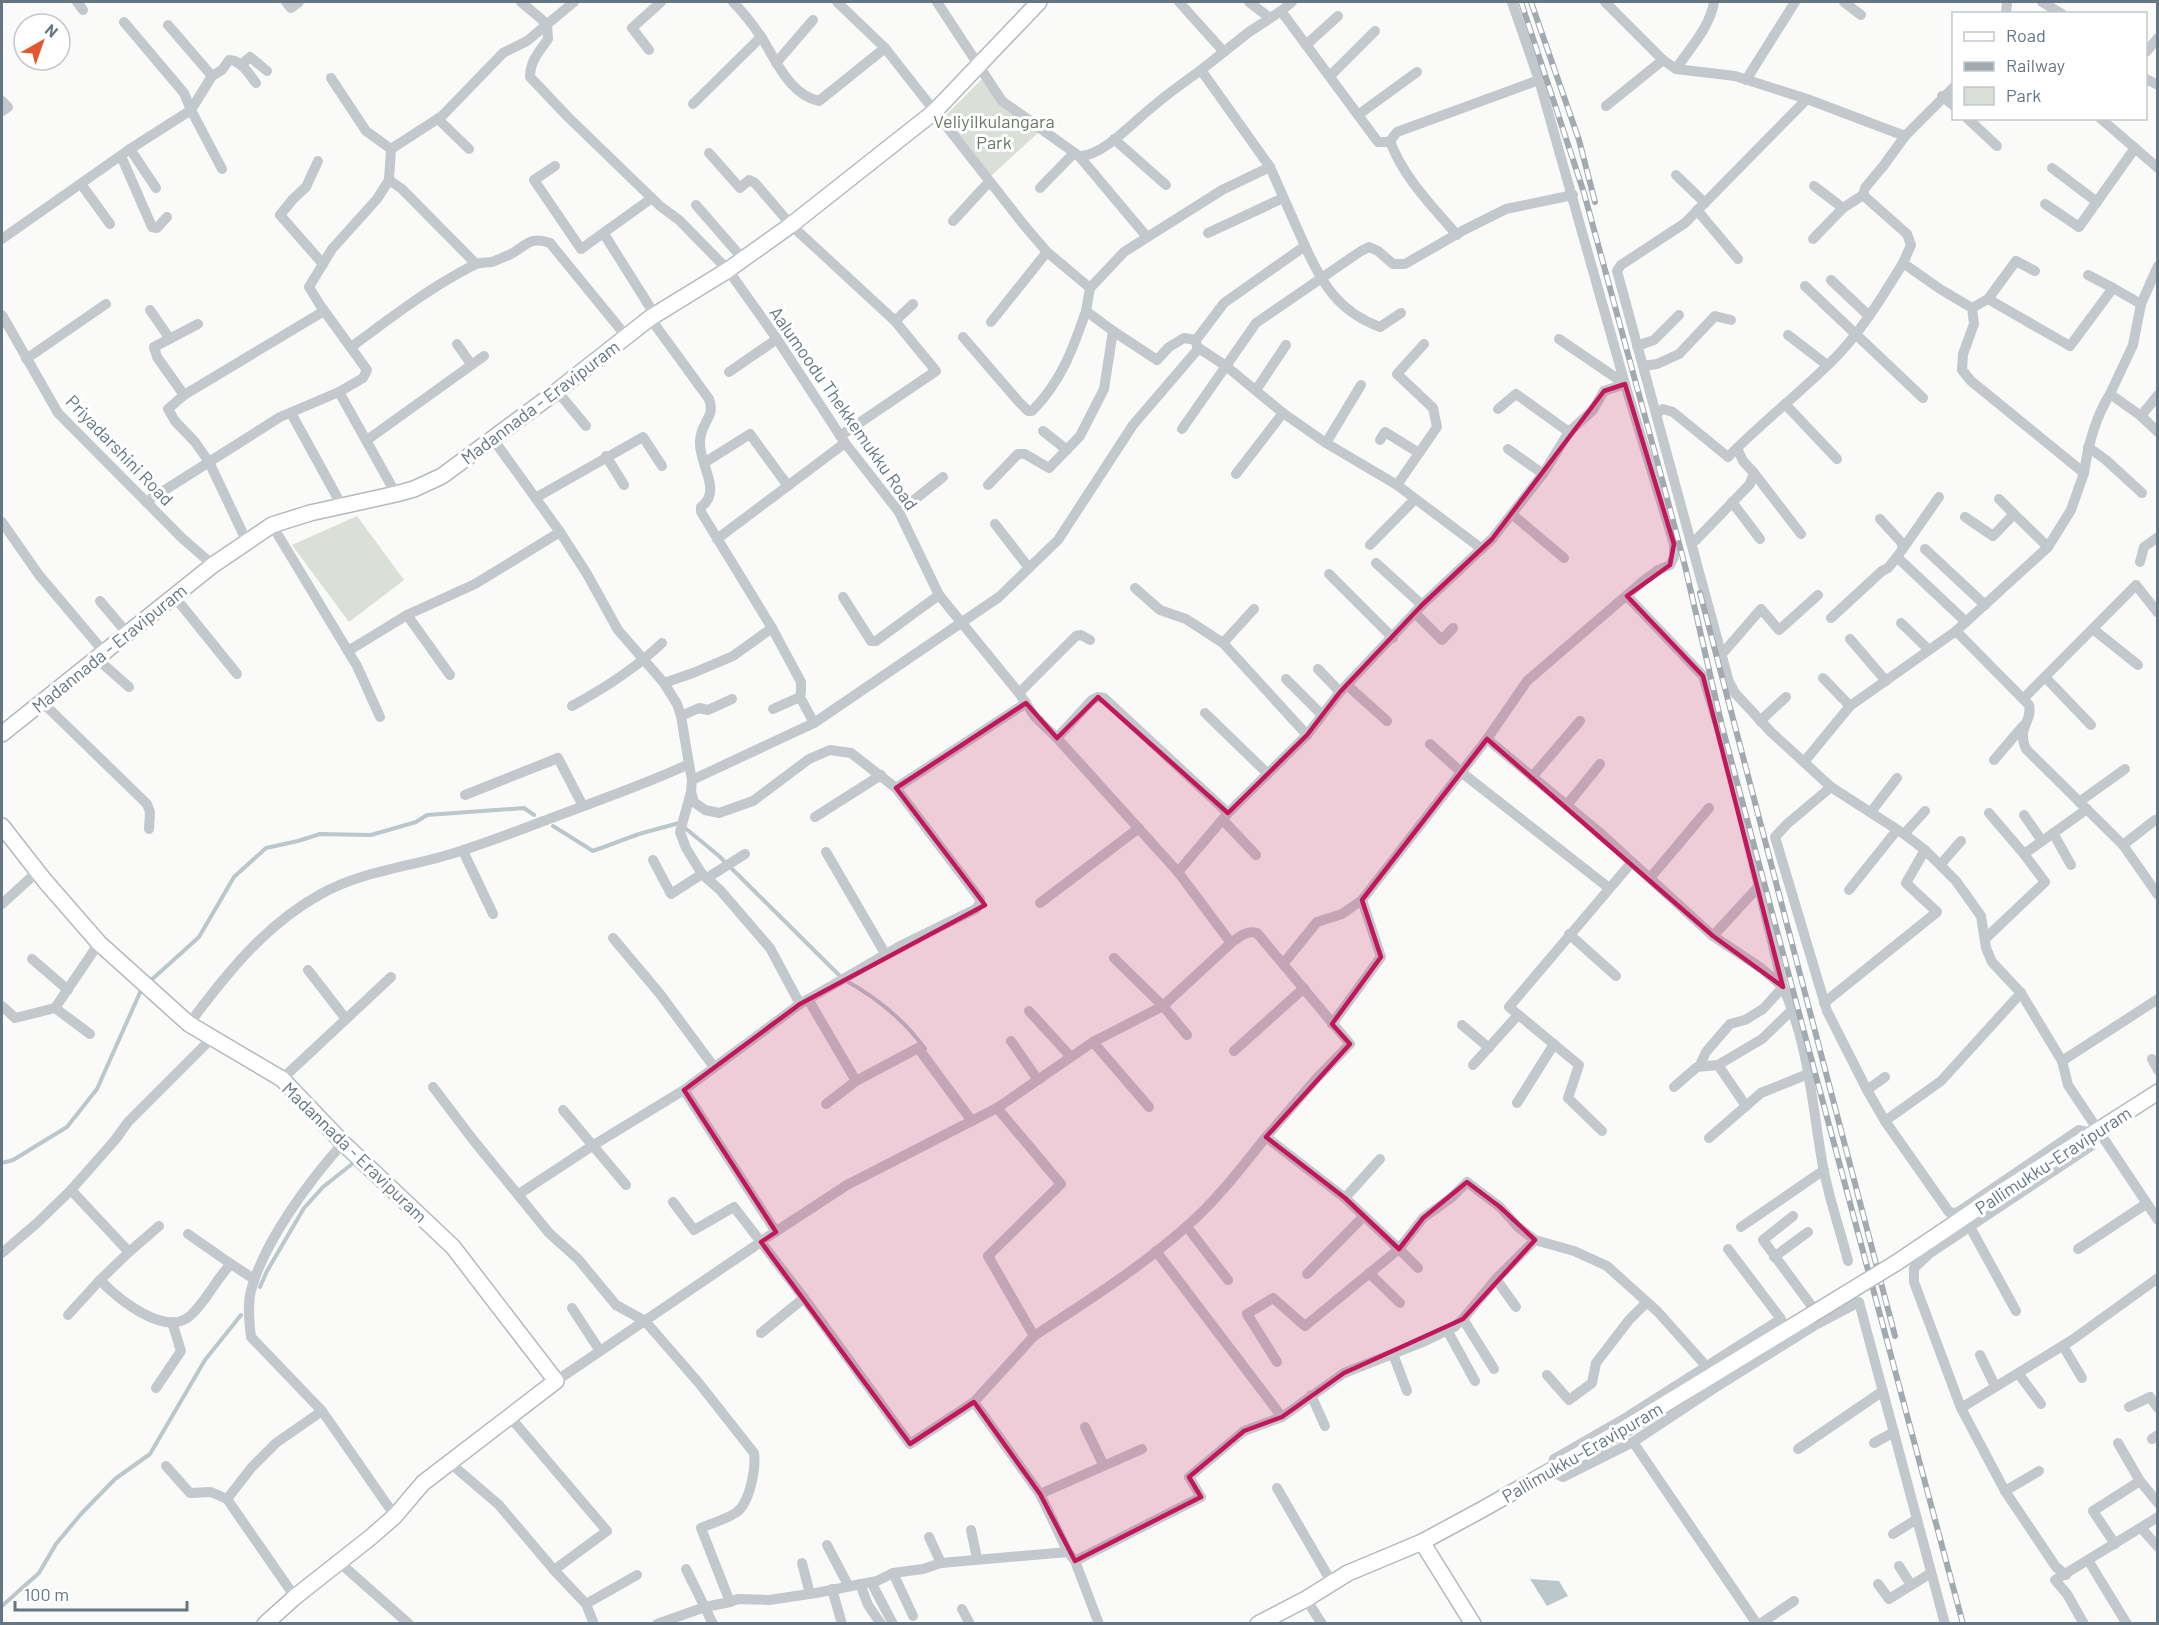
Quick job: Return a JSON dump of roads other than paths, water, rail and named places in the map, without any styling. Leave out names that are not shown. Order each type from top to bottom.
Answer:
[{"type":"main road","name":"Madannada - Eravipuram","points":[[2,734],[213,565],[272,525],[310,513],[414,489],[442,476],[653,316],[728,270],[791,225],[934,112],[978,63],[1039,2]]},
{"type":"main road","name":"Madannada - Eravipuram","points":[[2,826],[37,872],[99,943],[189,1024],[282,1079],[343,1143],[453,1247],[556,1381]]},
{"type":"main road","name":"Pallimukku-Eravipuram","points":[[1258,1623],[1306,1599],[1348,1573],[1422,1542],[1551,1471],[1710,1371],[1896,1263],[2091,1133],[2157,1092]]},
{"type":"main road","points":[[265,1623],[394,1516],[423,1483],[556,1381]]},
{"type":"main road","points":[[1422,1542],[1473,1623]]},
{"type":"street","points":[[286,2],[291,8],[299,2]]},
{"type":"street","points":[[521,2],[547,24]]},
{"type":"street","points":[[391,149],[438,119],[503,53],[526,42],[573,2]]},
{"type":"street","points":[[649,50],[632,28],[661,2]]},
{"type":"street","points":[[733,2],[761,37],[776,63],[800,92],[809,99],[819,100],[885,48]]},
{"type":"street","points":[[837,2],[885,48],[989,182],[1047,252],[1090,288]]},
{"type":"street","points":[[937,2],[1002,101],[1076,154],[1147,237]]},
{"type":"street","points":[[1179,2],[1224,52]]},
{"type":"street","points":[[1249,2],[1270,18]]},
{"type":"street","points":[[1283,964],[1317,922],[1342,914],[1362,900],[1487,739],[1527,681],[1658,570],[1670,565],[1674,557],[1674,544],[1625,384],[1573,195],[1539,80],[1512,2]]},
{"type":"street","points":[[1605,2],[1662,60],[1676,69],[1735,76],[1807,99],[1905,136]]},
{"type":"street","points":[[1676,69],[1705,26],[1713,10],[1714,2]]},
{"type":"street","points":[[1746,80],[1795,2]]},
{"type":"street","points":[[1844,2],[1861,15]]},
{"type":"street","points":[[2042,2],[2059,12]]},
{"type":"street","points":[[1076,154],[1085,156],[1114,139],[1156,103],[1287,4],[1306,45],[1378,142],[1390,142]]},
{"type":"street","points":[[1306,45],[1338,16]]},
{"type":"street","points":[[776,63],[813,20]]},
{"type":"street","points":[[124,22],[184,93],[222,169]]},
{"type":"street","name":"Aalumoodu Thekkemukku Road","points":[[547,24],[548,39],[533,60],[530,77],[568,117],[652,198],[679,220],[728,270],[777,339],[843,440],[899,512],[939,595],[1019,693],[1035,717],[1057,738],[1178,872],[1231,943]]},
{"type":"street","points":[[168,25],[212,76]]},
{"type":"street","points":[[1330,76],[1374,31]]},
{"type":"street","points":[[693,104],[761,37]]},
{"type":"street","points":[[241,65],[250,57],[267,71]]},
{"type":"street","points":[[2,239],[125,152],[191,110],[212,76],[229,60],[234,60],[241,65],[256,83]]},
{"type":"street","points":[[1606,105],[1662,60]]},
{"type":"street","points":[[1201,70],[1270,167],[1320,279],[1341,305],[1380,327],[1401,313]]},
{"type":"street","points":[[1358,115],[1416,72]]},
{"type":"street","points":[[331,78],[366,131],[391,149]]},
{"type":"street","points":[[1390,142],[1397,132],[1539,80]]},
{"type":"street","points":[[1813,239],[1843,208],[1863,195],[1865,188],[1905,136],[1952,88]]},
{"type":"street","points":[[1942,96],[1952,105]]},
{"type":"street","points":[[1807,99],[1685,223],[1621,265],[1617,272],[1729,682],[1735,693],[1760,721],[1831,788],[1901,832],[1925,850],[1956,880],[1982,916],[1986,948],[1992,962],[2021,993],[2062,1061],[2068,1085],[2091,1133],[2157,1220]]},
{"type":"street","points":[[2,101],[8,106],[2,111]]},
{"type":"street","points":[[438,119],[469,149]]},
{"type":"street","points":[[1969,120],[1997,146]]},
{"type":"street","points":[[2102,120],[2157,168]]},
{"type":"street","points":[[1114,139],[1166,185]]},
{"type":"street","points":[[1390,142],[1397,157],[1423,195],[1457,235]]},
{"type":"street","points":[[2045,204],[2079,227],[2135,148]]},
{"type":"street","points":[[146,502],[260,429],[339,392],[366,375],[367,370],[309,287],[332,249],[377,199],[389,180],[391,149]]},
{"type":"street","points":[[125,152],[156,188]]},
{"type":"street","points":[[125,152],[152,227],[156,228],[167,217]]},
{"type":"street","points":[[709,153],[740,188],[749,180],[755,183],[791,225],[895,321],[936,371],[843,440],[788,486],[717,539]]},
{"type":"street","points":[[1040,188],[1076,154]]},
{"type":"street","points":[[318,161],[306,187],[292,199],[280,215],[322,264]]},
{"type":"street","points":[[555,166],[534,180],[581,249],[652,198]]},
{"type":"street","points":[[963,337],[1019,402],[1028,411],[1032,411],[1050,391],[1071,355],[1086,311],[1090,288],[1124,252],[1222,190],[1270,167]]},
{"type":"street","points":[[2052,168],[2097,202]]},
{"type":"street","points":[[1676,175],[1738,260]]},
{"type":"street","points":[[389,180],[402,189],[476,264]]},
{"type":"street","points":[[952,221],[989,182]]},
{"type":"street","points":[[81,184],[110,224]]},
{"type":"street","points":[[1814,186],[1843,208]]},
{"type":"street","points":[[1182,429],[1256,323],[1369,247],[1378,251],[1393,264],[1405,264],[1506,209],[1573,195]]},
{"type":"street","points":[[1656,414],[1663,409],[1673,412],[1728,457],[1755,429],[1827,365],[1869,316],[1903,263],[1911,245],[1907,234],[1863,195]]},
{"type":"street","points":[[1208,233],[1283,198]]},
{"type":"street","points":[[696,205],[743,259]]},
{"type":"street","points":[[604,234],[653,316],[709,399],[712,407],[708,420],[702,427],[699,444],[711,491],[709,500],[701,507],[701,512],[772,628],[801,682],[800,697],[814,723]]},
{"type":"street","points":[[351,347],[412,303],[476,264],[492,262],[511,254],[530,241],[539,239],[550,243],[626,336]]},
{"type":"street","points":[[856,1081],[770,948],[720,890],[704,876],[686,848],[680,832],[692,786],[814,723],[999,597],[1058,540],[1133,425],[1197,344],[1224,303],[1305,246]]},
{"type":"street","points":[[991,322],[1047,252]]},
{"type":"street","points":[[1972,309],[1988,299],[2016,261],[2035,271]]},
{"type":"street","points":[[1903,263],[1972,309]]},
{"type":"street","points":[[1804,762],[1850,706],[1956,631],[2048,547],[2072,510],[2084,473],[2088,447],[2099,411],[2110,394],[2133,345],[2141,304],[2157,266]]},
{"type":"street","points":[[2088,276],[2141,304]]},
{"type":"street","points":[[1831,280],[1869,316]]},
{"type":"street","points":[[1805,286],[1923,398]]},
{"type":"street","points":[[1988,299],[2070,346],[2113,288]]},
{"type":"street","points":[[26,360],[106,304]]},
{"type":"street","points":[[895,321],[913,304]]},
{"type":"street","points":[[1972,309],[1974,324],[1963,354],[1962,370],[1971,381],[2084,473]]},
{"type":"street","points":[[150,310],[170,339]]},
{"type":"street","points":[[247,542],[209,462],[195,442],[175,421],[168,409],[184,395],[324,311]]},
{"type":"street","points":[[1086,311],[1157,360],[1169,347],[1184,338],[1197,344],[1283,413],[1326,443],[1396,485],[1482,549]]},
{"type":"street","name":"Priyadarshini Road","points":[[2,315],[58,413],[182,538],[213,565]]},
{"type":"street","points":[[1637,346],[1654,340],[1679,315]]},
{"type":"street","points":[[1643,366],[1657,364],[1679,354],[1715,316],[1731,320]]},
{"type":"street","points":[[184,395],[157,357],[154,347],[198,324]]},
{"type":"street","points":[[988,484],[1018,454],[1025,454],[1049,468],[1080,436],[1104,389],[1113,331]]},
{"type":"street","points":[[1788,335],[1827,365]]},
{"type":"street","points":[[729,372],[777,339]]},
{"type":"street","points":[[1559,339],[1625,384]]},
{"type":"street","points":[[457,344],[471,364]]},
{"type":"street","points":[[1396,485],[1437,427],[1434,408],[1397,374],[1424,344]]},
{"type":"street","points":[[1256,390],[1286,345]]},
{"type":"street","points":[[367,440],[484,356]]},
{"type":"street","points":[[1178,872],[1226,816],[1306,735],[1344,688],[1513,515],[1543,474],[1569,432],[1593,410],[1604,391],[1625,384]]},
{"type":"street","points":[[1326,443],[1361,385]]},
{"type":"street","points":[[557,391],[586,426]]},
{"type":"street","points":[[339,392],[396,494]]},
{"type":"street","points":[[1498,410],[1516,394],[1569,432]]},
{"type":"street","points":[[2110,394],[2141,416],[2157,432]]},
{"type":"street","points":[[2141,416],[2157,395]]},
{"type":"street","points":[[1785,404],[1837,459]]},
{"type":"street","points":[[291,413],[342,506]]},
{"type":"street","points":[[1236,474],[1283,413]]},
{"type":"street","points":[[1043,430],[1067,450]]},
{"type":"street","points":[[1380,440],[1385,432],[1419,453]]},
{"type":"street","points":[[704,463],[750,435],[788,486]]},
{"type":"street","points":[[537,497],[643,437],[662,466]]},
{"type":"street","points":[[493,439],[560,532],[587,574],[618,630],[664,682],[677,704],[681,716],[694,802],[699,807],[712,813],[719,813],[753,801],[809,759],[830,750],[851,753],[896,788],[980,899],[976,909],[886,954],[804,1002],[684,1090],[519,1194]]},
{"type":"street","points":[[2088,447],[2142,493]]},
{"type":"street","points":[[1737,448],[1743,461],[1801,534]]},
{"type":"street","points":[[1508,449],[1543,474]]},
{"type":"street","points":[[606,456],[624,485]]},
{"type":"street","points":[[1691,542],[1696,540],[1750,484],[1754,473]]},
{"type":"street","points":[[899,512],[943,477]]},
{"type":"street","points":[[1831,618],[1888,568],[1939,497]]},
{"type":"street","points":[[1370,545],[1415,499]]},
{"type":"street","points":[[1999,499],[2048,547]]},
{"type":"street","points":[[1732,502],[1760,538]]},
{"type":"street","points":[[1965,517],[1993,536],[2014,514]]},
{"type":"street","points":[[1513,515],[1564,558]]},
{"type":"street","points":[[1880,519],[1901,542],[1900,553],[1966,622]]},
{"type":"street","points":[[994,524],[1029,568]]},
{"type":"street","points":[[2,525],[100,655],[129,687]]},
{"type":"street","points":[[272,525],[357,666],[380,717]]},
{"type":"street","points":[[348,651],[407,615],[475,584],[560,532]]},
{"type":"street","points":[[2140,562],[2144,547],[2157,537]]},
{"type":"street","points":[[1925,549],[1985,605]]},
{"type":"street","points":[[1376,563],[1419,609],[1442,640],[1453,628]]},
{"type":"street","points":[[1329,574],[1393,638]]},
{"type":"street","points":[[2023,699],[2136,585],[2157,613]]},
{"type":"street","points":[[1135,588],[1160,610],[1186,619],[1223,643],[1306,735]]},
{"type":"street","points":[[843,597],[871,641],[876,641],[939,595]]},
{"type":"street","points":[[1722,654],[1761,609],[1779,630],[1818,595]]},
{"type":"street","points":[[174,596],[237,674]]},
{"type":"street","points":[[1627,596],[1703,676],[1727,754],[1783,987],[1793,1010],[1806,1058],[1824,1170],[1848,1261]]},
{"type":"street","points":[[100,601],[127,633]]},
{"type":"street","points":[[1223,643],[1254,609]]},
{"type":"street","points":[[407,615],[450,675]]},
{"type":"street","points":[[1901,622],[1929,650]]},
{"type":"street","points":[[664,682],[693,673],[733,656],[772,628]]},
{"type":"street","points":[[2093,629],[2138,665]]},
{"type":"street","points":[[1956,631],[2029,705],[2031,712],[2022,732],[2022,740],[2026,749],[2123,845],[2153,879],[2157,895]]},
{"type":"street","points":[[1019,693],[1076,636],[1081,635],[1090,640]]},
{"type":"street","points":[[1850,639],[1886,681]]},
{"type":"street","points":[[572,706],[604,689],[663,643]]},
{"type":"street","points":[[1318,669],[1387,721]]},
{"type":"street","points":[[2044,677],[2091,725]]},
{"type":"street","points":[[1823,678],[1850,706]]},
{"type":"street","points":[[1286,679],[1322,715]]},
{"type":"street","points":[[773,709],[800,697]]},
{"type":"street","points":[[1760,721],[1786,697]]},
{"type":"street","points":[[1057,738],[1092,700],[1104,698],[1226,816],[1256,855]]},
{"type":"street","points":[[681,716],[699,708],[708,710],[732,699]]},
{"type":"street","points":[[42,702],[147,804],[150,812],[149,829]]},
{"type":"street","points":[[896,788],[1026,703]]},
{"type":"street","points":[[1204,713],[1268,774]]},
{"type":"street","points":[[1532,777],[1580,721]]},
{"type":"street","points":[[1994,760],[2025,723]]},
{"type":"street","points":[[1487,739],[1567,805],[1713,936],[1761,968],[1783,987]]},
{"type":"street","points":[[1430,744],[1461,772],[1609,888]]},
{"type":"street","points":[[465,795],[558,758],[583,806]]},
{"type":"street","points":[[189,1024],[225,975],[283,919],[321,893],[363,877],[463,851],[652,781],[689,764]]},
{"type":"street","points":[[1567,805],[1600,764]]},
{"type":"street","points":[[2024,854],[2054,833],[2125,770]]},
{"type":"street","points":[[815,816],[881,775]]},
{"type":"street","points":[[1871,812],[1898,778]]},
{"type":"street","points":[[1831,788],[1787,824],[1775,837],[1824,1003],[1885,1121],[1949,1212],[1957,1213],[2079,1130],[2091,1133]]},
{"type":"street","points":[[1650,878],[1709,808]]},
{"type":"street","points":[[1849,890],[1901,832],[1925,811]]},
{"type":"street","points":[[1986,938],[2045,882],[1989,813]]},
{"type":"street","points":[[2024,815],[2042,841]]},
{"type":"street","points":[[2123,845],[2155,820]]},
{"type":"street","points":[[1040,903],[1139,828]]},
{"type":"street","points":[[2054,833],[2071,865]]},
{"type":"street","points":[[1941,864],[1961,841]]},
{"type":"street","points":[[1824,1003],[1937,912],[1906,883],[1925,850]]},
{"type":"street","points":[[463,851],[493,914]]},
{"type":"street","points":[[826,852],[886,954]]},
{"type":"street","points":[[653,860],[671,894],[745,854]]},
{"type":"street","points":[[1602,1131],[1568,1098],[1579,1065],[1509,1007],[1632,862]]},
{"type":"street","points":[[2,904],[37,872]]},
{"type":"street","points":[[1713,936],[1759,886]]},
{"type":"street","points":[[1332,1024],[1381,957],[1362,900]]},
{"type":"street","points":[[556,1381],[655,1313],[752,1248],[773,1234],[847,1185],[997,1108],[1093,1042],[1162,1006],[1231,943],[1246,933],[1257,933],[1350,1044],[1316,1079],[1217,1197],[1187,1227],[1108,1287],[1034,1336],[974,1402],[910,1444],[804,1298],[734,1207],[694,1230],[673,1202]]},
{"type":"street","points":[[1569,934],[1616,976]]},
{"type":"street","points":[[613,938],[660,994],[714,1066]]},
{"type":"street","points":[[2,1006],[15,1018],[55,1008],[99,943]]},
{"type":"street","points":[[1114,958],[1162,1006],[1187,1035]]},
{"type":"street","points":[[32,959],[68,990]]},
{"type":"street","points":[[308,969],[346,1019]]},
{"type":"street","points":[[282,1079],[391,977]]},
{"type":"street","points":[[1674,1087],[1700,1065],[1706,1052],[1730,1024],[1745,1020],[1763,1009],[1783,987]]},
{"type":"street","points":[[1234,1051],[1304,988]]},
{"type":"street","points":[[1885,1121],[1941,1081],[2021,993]]},
{"type":"street","points":[[2062,1061],[2157,999]]},
{"type":"street","points":[[55,1008],[90,1034]]},
{"type":"street","points":[[1700,1065],[1718,1065],[1762,1039],[1793,1010]]},
{"type":"street","points":[[1029,1011],[1071,1057]]},
{"type":"street","points":[[1473,1065],[1518,1015]]},
{"type":"street","points":[[1462,1025],[1489,1048]]},
{"type":"street","points":[[2,1252],[37,1223],[71,1190],[128,1122],[211,1039]]},
{"type":"street","points":[[1011,1041],[1038,1080]]},
{"type":"street","points":[[1093,1042],[1149,1107]]},
{"type":"street","points":[[1517,1103],[1554,1044]]},
{"type":"street","points":[[826,1104],[856,1081],[918,1048],[972,1121]]},
{"type":"street","points":[[2152,1059],[2157,1070]]},
{"type":"street","points":[[1718,1065],[1746,1106]]},
{"type":"street","points":[[1709,1138],[1761,1094],[1808,1074]]},
{"type":"street","points":[[1867,1090],[1885,1077]]},
{"type":"street","points":[[433,1087],[549,1233],[578,1259],[616,1305],[645,1321],[698,1382],[754,1453],[756,1467],[748,1495],[738,1512],[701,1528],[730,1602]]},
{"type":"street","points":[[684,1090],[773,1234]]},
{"type":"street","points":[[997,1108],[1061,1184],[988,1256],[1034,1336]]},
{"type":"street","points":[[563,1110],[626,1185]]},
{"type":"street","points":[[2066,1575],[2056,1567],[2005,1491],[1961,1408],[1914,1282],[1914,1268],[1930,1253],[2091,1146],[2091,1133]]},
{"type":"street","points":[[1266,1137],[1345,1198],[1418,1268]]},
{"type":"street","points":[[343,1143],[323,1166],[279,1231],[255,1279],[251,1289],[250,1337],[322,1411],[394,1516]]},
{"type":"street","points":[[1345,1198],[1380,1159]]},
{"type":"street","points":[[1740,1227],[1824,1170]]},
{"type":"street","points":[[1277,1362],[1246,1314],[1273,1298],[1305,1326],[1399,1249],[1423,1218],[1451,1198],[1467,1182],[1535,1240],[1574,1251],[1607,1266],[1679,1334],[1710,1371],[1782,1319],[1728,1249]]},
{"type":"street","points":[[71,1190],[129,1252]]},
{"type":"street","points":[[2078,1249],[2146,1204]]},
{"type":"street","points":[[1307,1274],[1364,1216]]},
{"type":"street","points":[[1792,1216],[1763,1240],[1822,1321]]},
{"type":"street","points":[[68,1315],[100,1280],[159,1226]]},
{"type":"street","points":[[1187,1227],[1228,1280]]},
{"type":"street","points":[[1970,1227],[2016,1311]]},
{"type":"street","points":[[1774,1257],[1808,1232]]},
{"type":"street","points":[[188,1234],[255,1279]]},
{"type":"street","points":[[657,1623],[738,1599],[769,1600],[810,1594],[865,1583],[893,1573],[923,1569],[941,1563],[976,1558],[1072,1557],[1201,1497],[1189,1477],[1244,1431],[1282,1417],[1344,1373],[1447,1330],[1463,1319],[1496,1279],[1535,1240]]},
{"type":"street","points":[[1156,1251],[1282,1417]]},
{"type":"street","points":[[100,1280],[145,1316],[180,1322],[190,1316],[231,1264]]},
{"type":"street","points":[[1369,1273],[1400,1303]]},
{"type":"street","points":[[1961,1408],[2063,1346],[2157,1278]]},
{"type":"street","points":[[1496,1279],[1516,1307]]},
{"type":"street","points":[[761,1334],[804,1298]]},
{"type":"street","points":[[1547,1375],[1569,1400],[1592,1383],[1596,1363],[1629,1320],[1647,1302]]},
{"type":"street","points":[[1551,1471],[1563,1478],[1633,1442],[1822,1321],[1858,1302],[1945,1623]]},
{"type":"street","points":[[572,1308],[600,1351]]},
{"type":"street","points":[[1463,1319],[1494,1369]]},
{"type":"street","points":[[156,1388],[181,1351],[172,1322]]},
{"type":"street","points":[[1447,1330],[1475,1381]]},
{"type":"street","points":[[2063,1346],[2082,1378]]},
{"type":"street","points":[[1393,1354],[1407,1391]]},
{"type":"street","points":[[1980,1355],[1995,1386]]},
{"type":"street","points":[[2018,1372],[2041,1404]]},
{"type":"street","points":[[1798,1449],[1883,1391]]},
{"type":"street","points":[[1311,1395],[1325,1425]]},
{"type":"street","points":[[2129,1407],[2150,1397],[2157,1408]]},
{"type":"street","points":[[974,1402],[1040,1494],[1072,1557],[1099,1623]]},
{"type":"street","points":[[227,1499],[252,1467],[276,1443],[322,1411]]},
{"type":"street","points":[[510,1417],[607,1531],[554,1570]]},
{"type":"street","points":[[1085,1427],[1103,1464]]},
{"type":"street","points":[[1874,1443],[1894,1432]]},
{"type":"street","points":[[1633,1442],[1758,1623],[1794,1601]]},
{"type":"street","points":[[2118,1443],[2157,1503]]},
{"type":"street","points":[[1040,1494],[1103,1464],[1142,1449]]},
{"type":"street","points":[[450,1463],[499,1505],[585,1604],[594,1623]]},
{"type":"street","points":[[166,1466],[189,1493],[211,1492],[227,1499],[295,1597]]},
{"type":"street","points":[[2005,1491],[2038,1471]]},
{"type":"street","points":[[2115,1544],[2093,1511],[2140,1480]]},
{"type":"street","points":[[1277,1488],[1332,1582]]},
{"type":"street","points":[[2084,1623],[2067,1594],[2055,1580],[2157,1517]]},
{"type":"street","points":[[1893,1534],[1917,1519]]},
{"type":"street","points":[[2142,1528],[2157,1547]]},
{"type":"street","points":[[971,1530],[976,1558]]},
{"type":"street","points":[[929,1537],[941,1563]]},
{"type":"street","points":[[827,1545],[848,1585]]},
{"type":"street","points":[[2088,1560],[2127,1623]]},
{"type":"street","points":[[340,1563],[409,1623]]},
{"type":"street","points":[[802,1563],[810,1594]]},
{"type":"street","points":[[1899,1566],[1911,1585]]},
{"type":"street","points":[[686,1569],[713,1623]]},
{"type":"street","points":[[893,1573],[913,1616]]},
{"type":"street","points":[[1878,1584],[1889,1599],[1931,1574]]},
{"type":"street","points":[[585,1604],[637,1575]]},
{"type":"street","points":[[865,1583],[868,1605],[881,1623]]},
{"type":"street","points":[[865,1583],[893,1623]]},
{"type":"street","points":[[832,1589],[842,1623]]},
{"type":"street","points":[[1306,1599],[1322,1623]]},
{"type":"street","points":[[962,1609],[970,1623]]},
{"type":"waterway","points":[[148,983],[199,937],[234,877],[266,848],[320,834],[371,835],[416,822],[427,815],[524,808],[534,815]]},
{"type":"waterway","points":[[553,826],[593,851],[639,834],[679,823],[719,856],[843,979],[867,993],[898,1018],[925,1049]]},
{"type":"waterway","points":[[2,1163],[13,1160],[67,1127],[97,1089],[142,988]]},
{"type":"waterway","points":[[260,1287],[304,1208],[323,1187],[352,1164]]},
{"type":"waterway","points":[[2,1606],[39,1573],[56,1544],[115,1479],[150,1454],[205,1360],[241,1315]]},
{"type":"railway","points":[[1521,2],[1584,193],[1662,479],[1685,566],[1722,726],[1963,1624]]},
{"type":"railway","points":[[1531,2],[1579,140],[1595,202]]},
{"type":"railway","points":[[1700,593],[1895,1336]]},
{"type":"park label","name":"Veliyilkulangara Park","points":[[994,131]]}]
